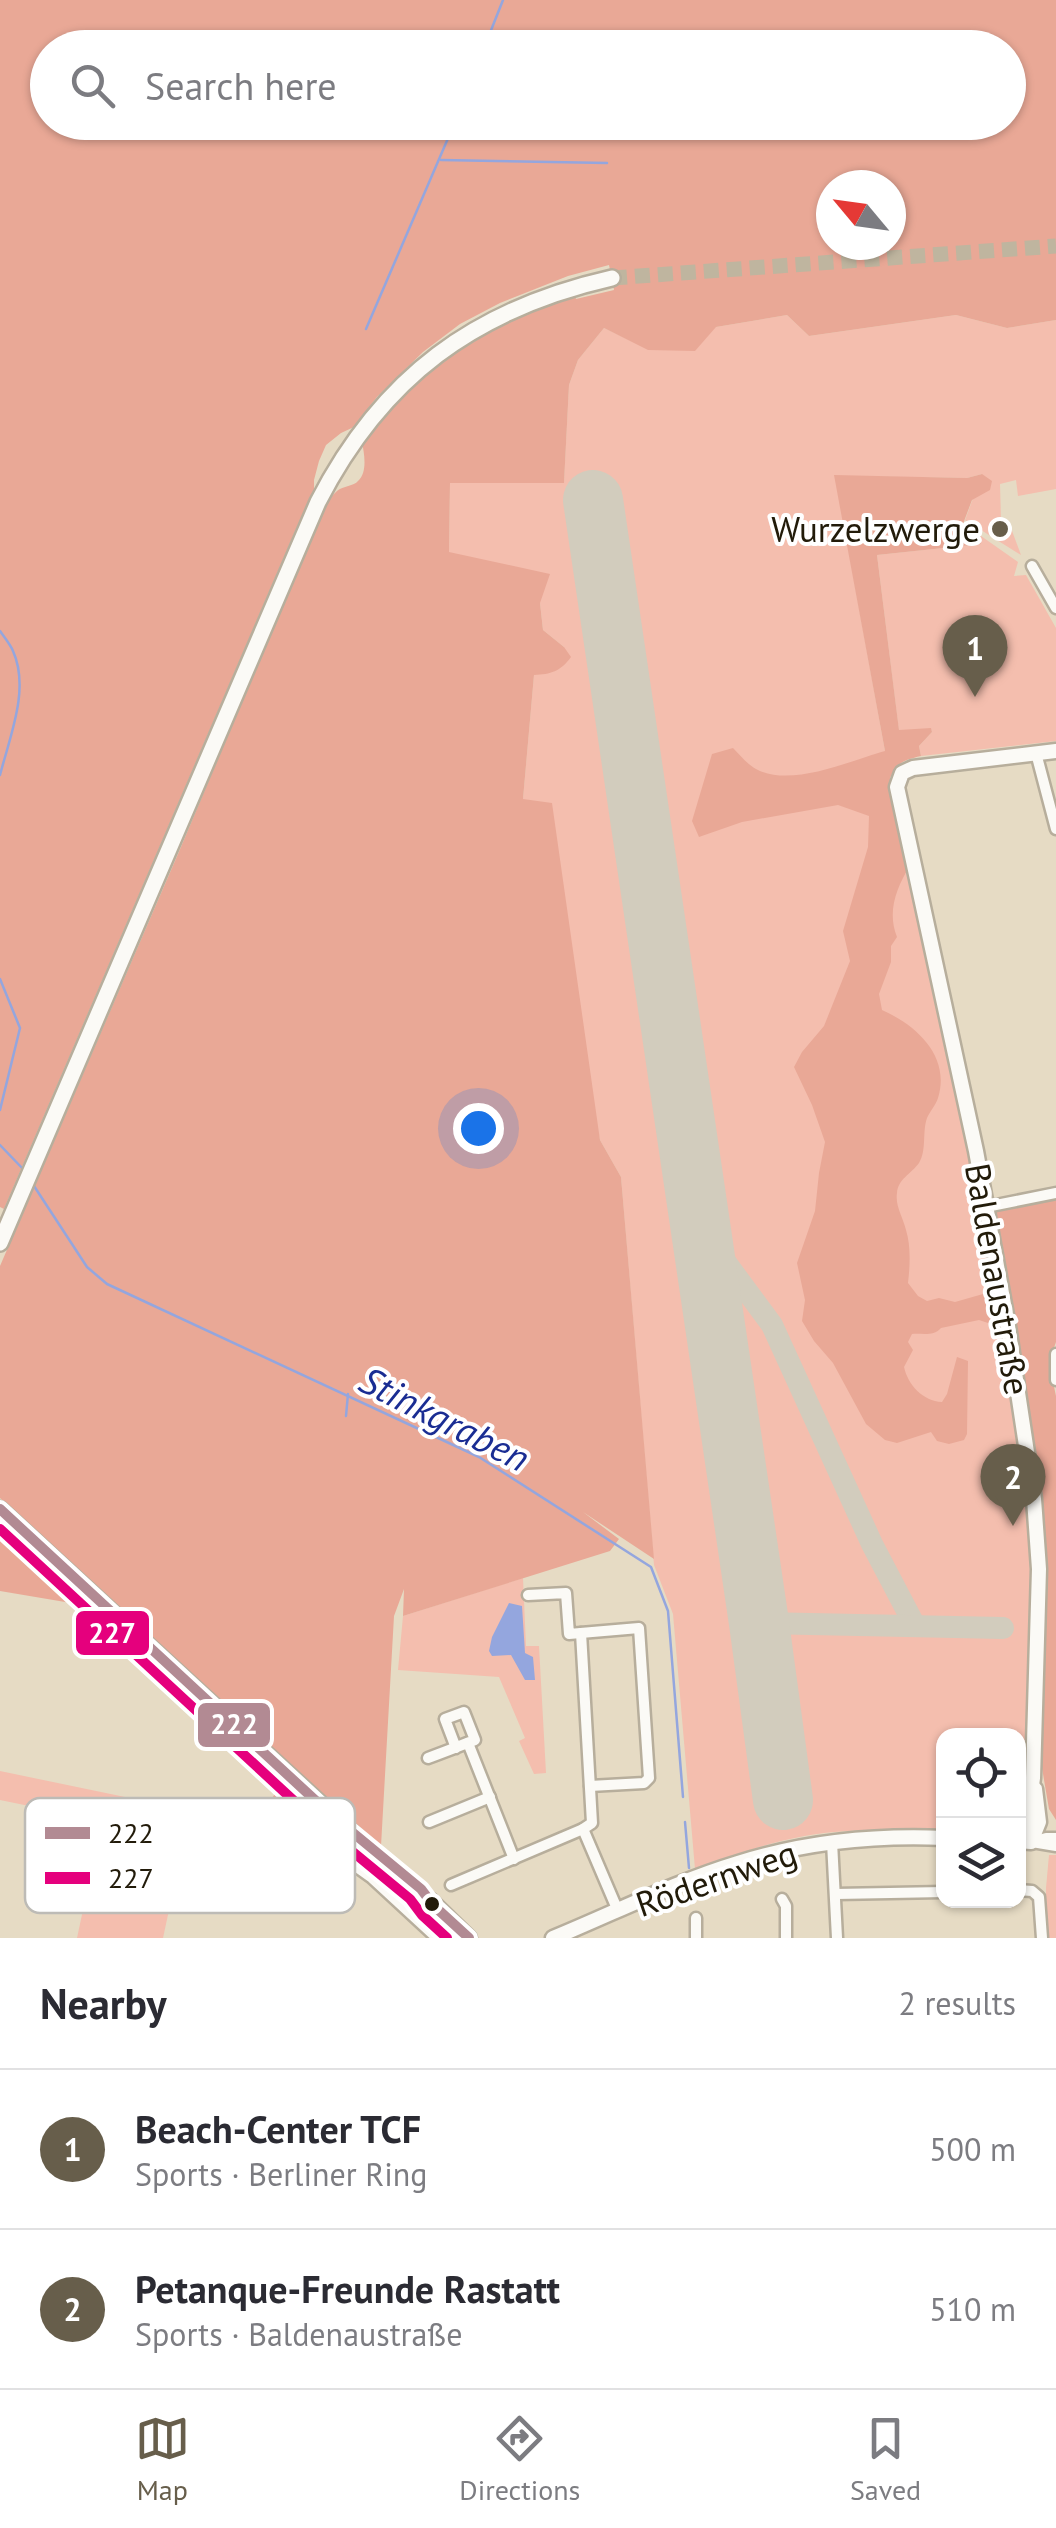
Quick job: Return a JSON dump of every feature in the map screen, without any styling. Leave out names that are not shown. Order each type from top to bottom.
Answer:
[{"type":"main road","points":[[0,1243],[318,502],[349,447],[406,380],[459,338],[526,303],[612,278]]},
{"type":"street","points":[[1032,566],[1056,608]]},
{"type":"street","points":[[1056,751],[1036,754],[1056,828]]},
{"type":"street","name":"Baldenaustraße","points":[[1026,1834],[1033,1778],[1039,1569],[1034,1500],[986,1207],[897,787],[902,773],[913,768],[1036,754]]},
{"type":"street","points":[[986,1207],[1056,1193]]},
{"type":"street","points":[[1056,1354],[1056,1380]]},
{"type":"street","points":[[0,1509],[315,1798]]},
{"type":"street","points":[[528,1595],[566,1592],[569,1634],[639,1628],[649,1778],[644,1783],[590,1786]]},
{"type":"street","points":[[451,1885],[592,1823],[580,1634]]},
{"type":"street","points":[[428,1758],[462,1745],[490,1798],[514,1858]]},
{"type":"street","name":"Baldenaustraße","points":[[1026,1841],[1038,1828],[1033,1778]]},
{"type":"street","points":[[429,1822],[490,1798]]},
{"type":"street","points":[[1026,1842],[1056,1835],[1039,1814]]},
{"type":"street","points":[[583,1829],[618,1911]]},
{"type":"street","points":[[355,1835],[421,1888],[468,1938]]},
{"type":"street","name":"Rödernweg","points":[[553,1938],[736,1863],[774,1852],[880,1836],[936,1838]]},
{"type":"street","points":[[832,1842],[837,1938]]},
{"type":"street","points":[[1026,1842],[1056,1846]]},
{"type":"street","points":[[355,1866],[437,1938]]},
{"type":"street","points":[[1026,1891],[1040,1897],[1042,1938]]},
{"type":"street","points":[[836,1894],[936,1892]]},
{"type":"street","points":[[782,1899],[786,1906],[786,1938]]},
{"type":"street","points":[[696,1918],[696,1938]]},
{"type":"shaded area","points":[[0,0],[1056,0],[1056,320],[1007,328],[956,315],[809,336],[787,315],[716,327],[695,351],[648,350],[604,328],[578,360],[569,385],[564,483],[450,483],[449,552],[550,574],[540,603],[543,630],[571,657],[555,671],[534,675],[523,799],[552,803],[600,1140],[621,1177],[654,1559],[583,1512],[619,1539],[610,1551],[403,1616],[404,1589],[394,1616],[381,1846],[355,1826],[355,1798],[324,1798],[0,1498],[0,1266],[326,505],[339,489],[356,483],[363,473],[362,442],[406,392],[484,335],[575,295],[576,299],[614,290],[609,265],[568,276],[500,303],[460,324],[423,352],[377,397],[354,427],[326,445],[314,480],[314,493],[4,1209],[0,1207]]},
{"type":"shaded area","points":[[787,315],[809,336],[956,315],[1007,328],[1056,320],[1056,489],[1018,496],[1016,480],[1000,484],[1001,520],[1008,520],[1021,555],[965,520],[982,474],[967,478],[835,476],[885,751],[898,884],[910,867],[977,1191],[1011,1387],[1030,1540],[1032,1623],[1026,1752],[1026,1728],[936,1728],[936,1831],[860,1830],[809,1835],[695,1869],[673,1614],[654,1565],[621,1177],[600,1140],[523,799],[534,675],[564,647],[543,630],[540,603],[449,553],[450,482],[564,482],[569,385],[578,360],[604,328],[648,349],[716,327]]},
{"type":"shaded area","points":[[982,474],[992,481],[990,490],[972,500],[963,524],[981,536],[981,544],[877,555],[899,730],[931,728],[932,732],[919,746],[921,756],[902,762],[890,778],[910,866],[894,900],[897,937],[891,946],[891,962],[879,994],[882,1010],[918,1033],[940,1069],[938,1098],[927,1118],[921,1158],[902,1180],[897,1193],[909,1243],[908,1283],[927,1301],[939,1298],[955,1302],[990,1292],[997,1320],[994,1325],[979,1320],[931,1334],[912,1334],[908,1342],[913,1350],[904,1367],[913,1386],[929,1399],[942,1402],[957,1357],[968,1361],[967,1434],[964,1440],[949,1444],[937,1441],[931,1432],[897,1443],[885,1440],[866,1424],[833,1363],[802,1321],[805,1300],[797,1263],[815,1211],[825,1142],[794,1067],[824,1026],[850,961],[843,931],[868,847],[869,816],[838,805],[742,822],[699,837],[692,821],[712,754],[733,748],[756,769],[786,776],[820,771],[885,751],[834,475],[967,478]]},
{"type":"shaded area","points":[[981,536],[1018,562],[1014,576],[1026,575],[1056,628],[1056,741],[921,756],[919,746],[931,729],[899,731],[877,555],[980,544]]},
{"type":"shaded area","points":[[1056,1199],[1056,1342],[1051,1363],[1056,1396],[1056,1820],[1049,1809],[1042,1768],[1047,1569],[1042,1498],[995,1212]]},
{"type":"shaded area","points":[[0,1516],[76,1584],[83,1600],[77,1604],[0,1591]]},
{"type":"shaded area","points":[[523,1578],[526,1646],[539,1646],[546,1773],[534,1774],[519,1741],[525,1738],[499,1677],[398,1670],[403,1616]]},
{"type":"shaded area","points":[[90,1596],[304,1796],[279,1787],[77,1604]]},
{"type":"shaded area","points":[[0,1771],[130,1798],[25,1798],[25,1805],[0,1800]]},
{"type":"shaded area","points":[[279,1787],[304,1796],[299,1798],[272,1798]]},
{"type":"shaded area","points":[[355,1847],[455,1938],[445,1938],[355,1858]]},
{"type":"shaded area","points":[[1049,1855],[1056,1855],[1056,1938],[1046,1938]]},
{"type":"shaded area","points":[[82,1913],[168,1913],[163,1938],[77,1938]]},
{"type":"water","points":[[509,1603],[522,1606],[525,1653],[533,1657],[535,1680],[525,1680],[511,1655],[492,1656],[489,1651]]},
{"type":"waterway","points":[[491,30],[503,0]]},
{"type":"waterway","points":[[366,329],[447,140]]},
{"type":"waterway","points":[[441,160],[607,163]]},
{"type":"waterway","name":"Stinkgraben","points":[[0,631],[13,651],[20,681],[17,713],[0,775]]},
{"type":"waterway","name":"Stinkgraben","points":[[0,979],[20,1028],[0,1110]]},
{"type":"waterway","name":"Stinkgraben","points":[[0,1145],[24,1170]]},
{"type":"waterway","name":"Stinkgraben","points":[[34,1186],[87,1267],[107,1284],[479,1457],[651,1567],[668,1611],[683,1797]]},
{"type":"waterway","points":[[346,1416],[348,1394]]},
{"type":"waterway","name":"Stinkgraben","points":[[685,1822],[689,1868]]},
{"type":"taxiway","points":[[701,1229],[772,1325],[872,1544],[915,1626]]},
{"type":"taxiway","points":[[759,1623],[1003,1628]]},
{"type":"runway","points":[[593,500],[783,1800]]},
{"type":"tunnel","points":[[612,278],[1056,246]]},
{"type":"transit line","name":"222","points":[[0,1509],[313,1798]]},
{"type":"transit line","name":"227","points":[[0,1529],[291,1798]]},
{"type":"transit line","name":"222","points":[[355,1834],[421,1889],[469,1938]]},
{"type":"transit line","name":"227","points":[[355,1854],[410,1899],[447,1938]]},
{"type":"place","name":"Wurzelzwerge","points":[[1000,529]]},
{"type":"place","name":"Beach-Center TCF","points":[[975,697]]},
{"type":"place","name":"Petanque-Freunde Rastatt","points":[[1013,1526]]}]
